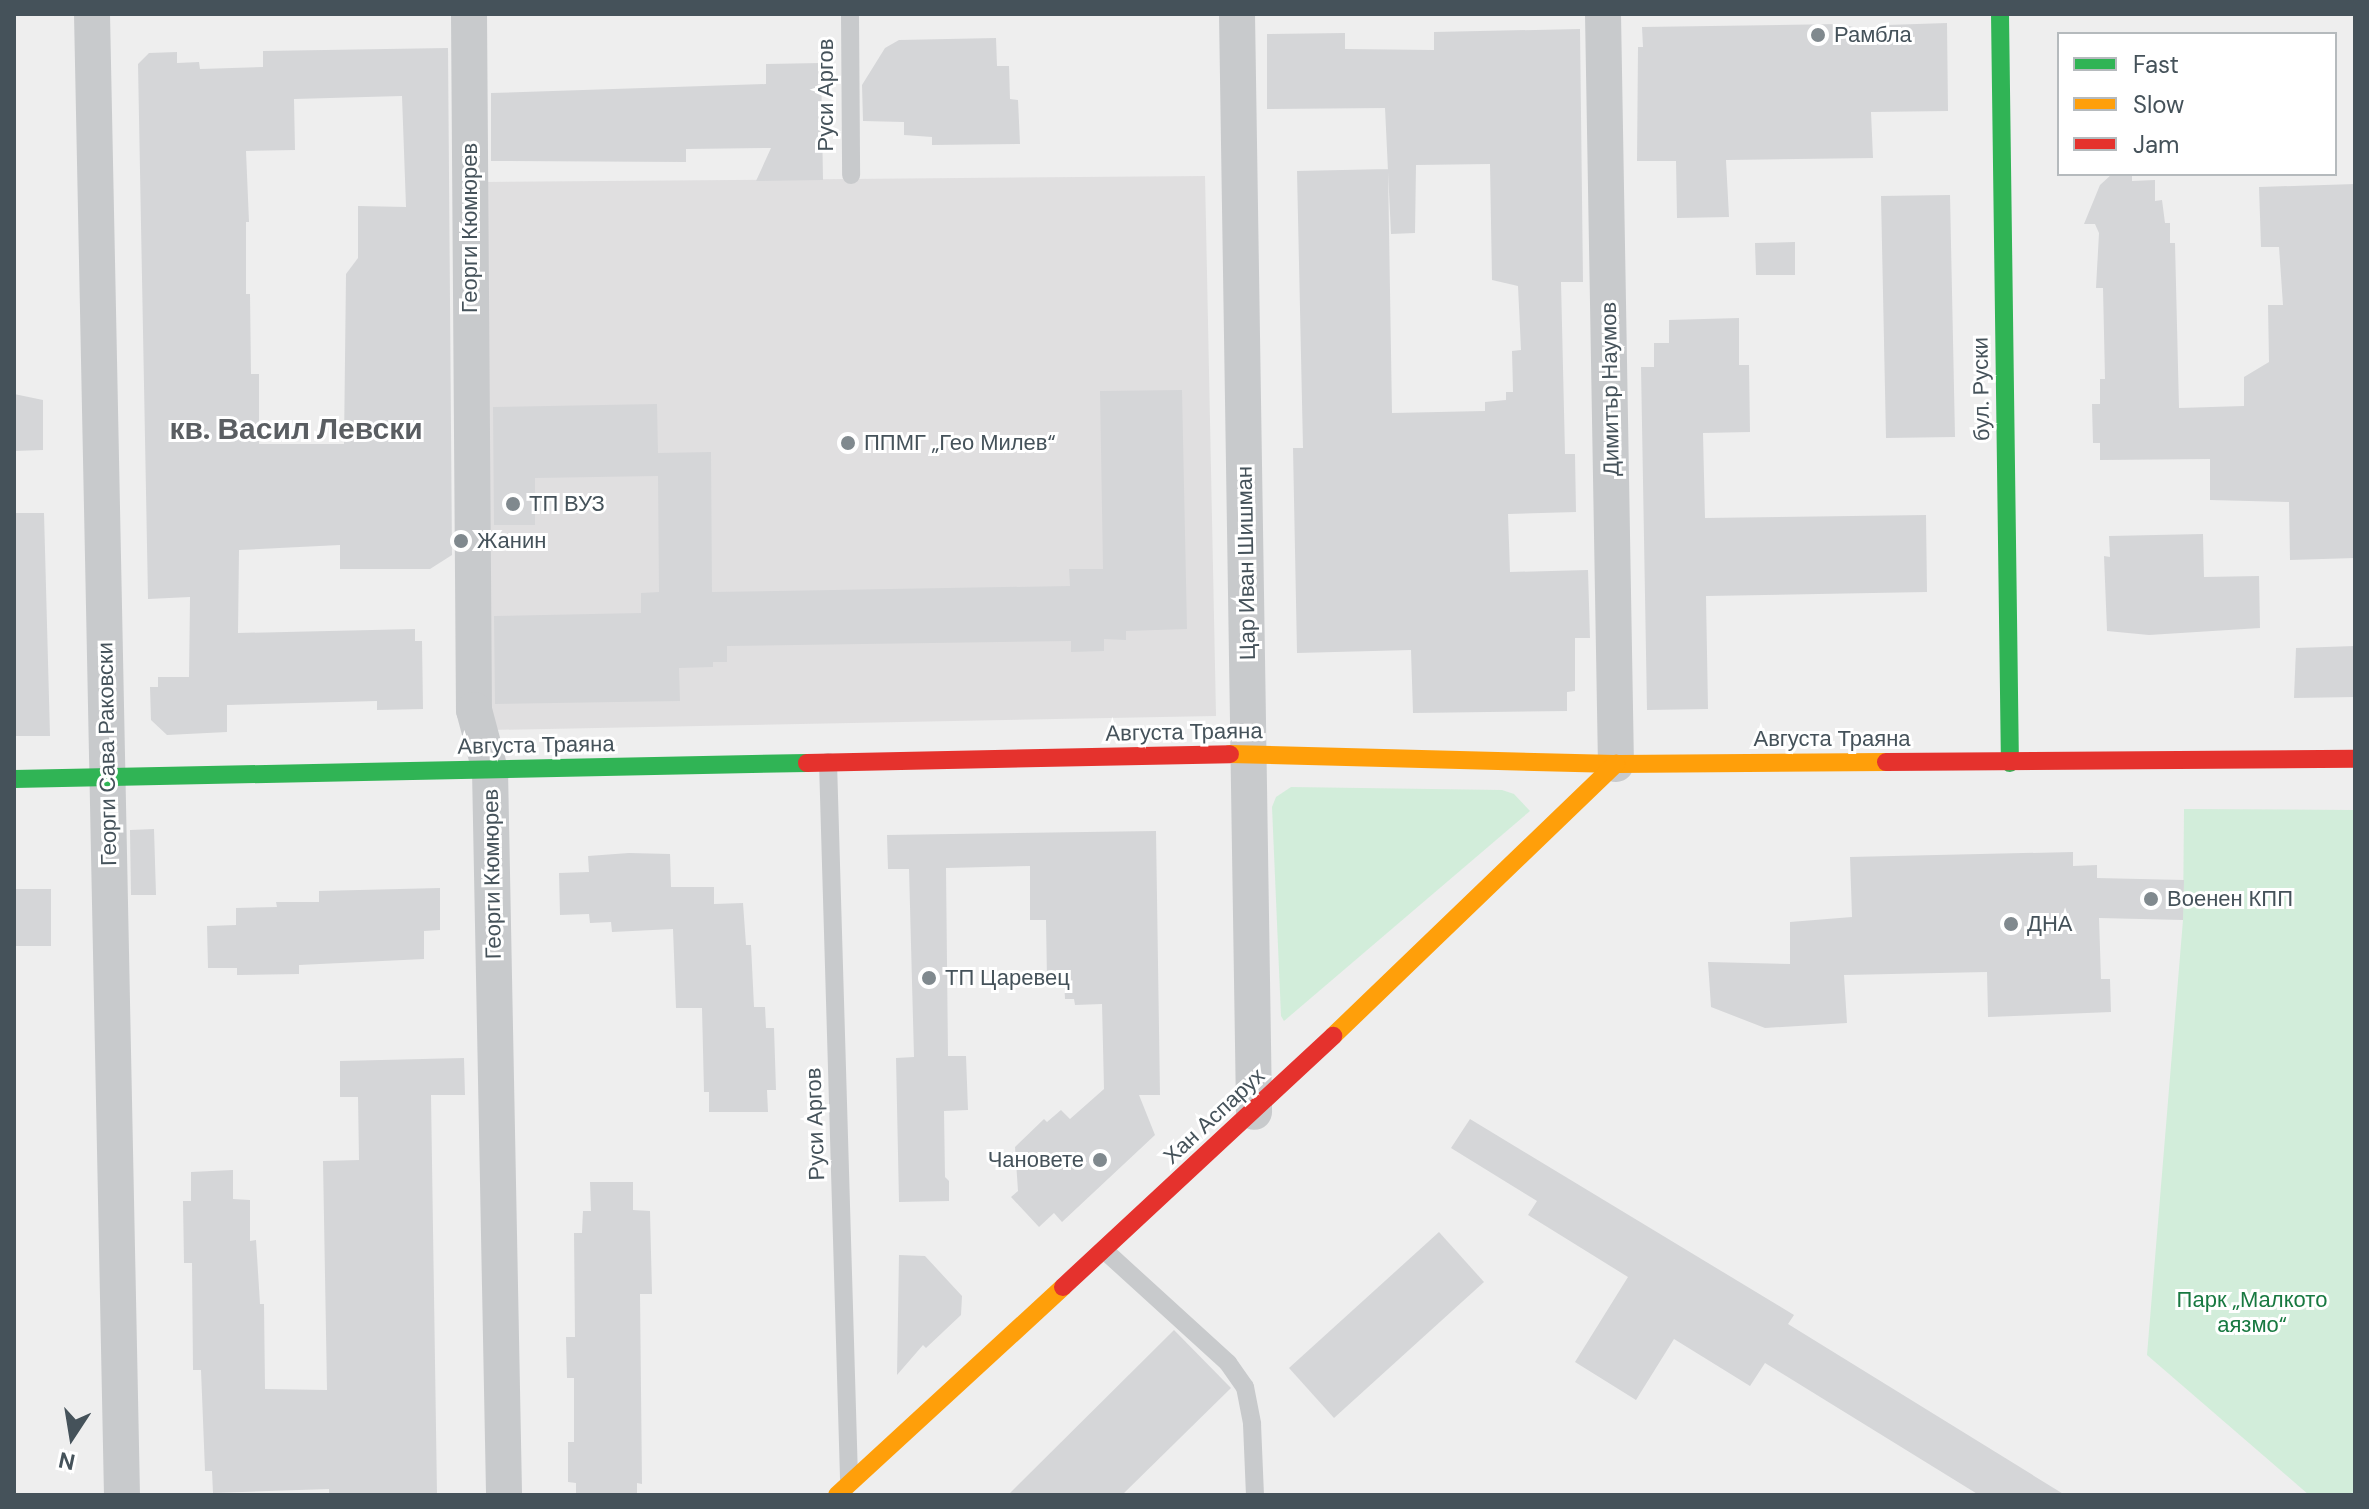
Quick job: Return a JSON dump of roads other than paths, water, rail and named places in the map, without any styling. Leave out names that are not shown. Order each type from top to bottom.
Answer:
[{"type":"street","name":"Георги Сава Раковски","points":[[92,14],[122,1495]]},
{"type":"street","name":"Георги Кюмюрев","points":[[469,14],[474,710],[490,770],[504,1495]]},
{"type":"street","name":"Цар Иван Шишман","points":[[1237,14],[1254,1112]]},
{"type":"street","name":"Димитър Наумов","points":[[1603,14],[1616,764]]},
{"type":"street","name":"бул. Руски","points":[[2000,14],[2010,763]]},
{"type":"street","name":"Августа Траяна","points":[[14,779],[1249,754],[1616,764],[2355,759]]},
{"type":"street","name":"Хан Аспарух","points":[[843,1490],[1254,1112],[1616,764]]},
{"type":"lane","name":"Руси Аргов","points":[[850,14],[851,175]]},
{"type":"lane","name":"Руси Аргов","points":[[828,762],[843,1490]]},
{"type":"lane","points":[[1104,1250],[1228,1363],[1245,1387],[1252,1424],[1255,1495]]},
{"type":"place","name":"Рамбла","points":[[1818,35]]},
{"type":"place","name":"ППМГ „Гео Милев“","points":[[848,443]]},
{"type":"place","name":"ТП ВУЗ","points":[[513,504]]},
{"type":"place","name":"Жанин","points":[[461,541]]},
{"type":"place","name":"Военен КПП","points":[[2151,899]]},
{"type":"place","name":"ДНА","points":[[2011,924]]},
{"type":"place","name":"ТП Царевец","points":[[929,978]]},
{"type":"place","name":"Чановете","points":[[1100,1160]]},
{"type":"district","name":"кв. Васил Левски","points":[[296,429]]},
{"type":"park label","name":"Парк „Малкото аязмо“","points":[[2252,1312]]}]
